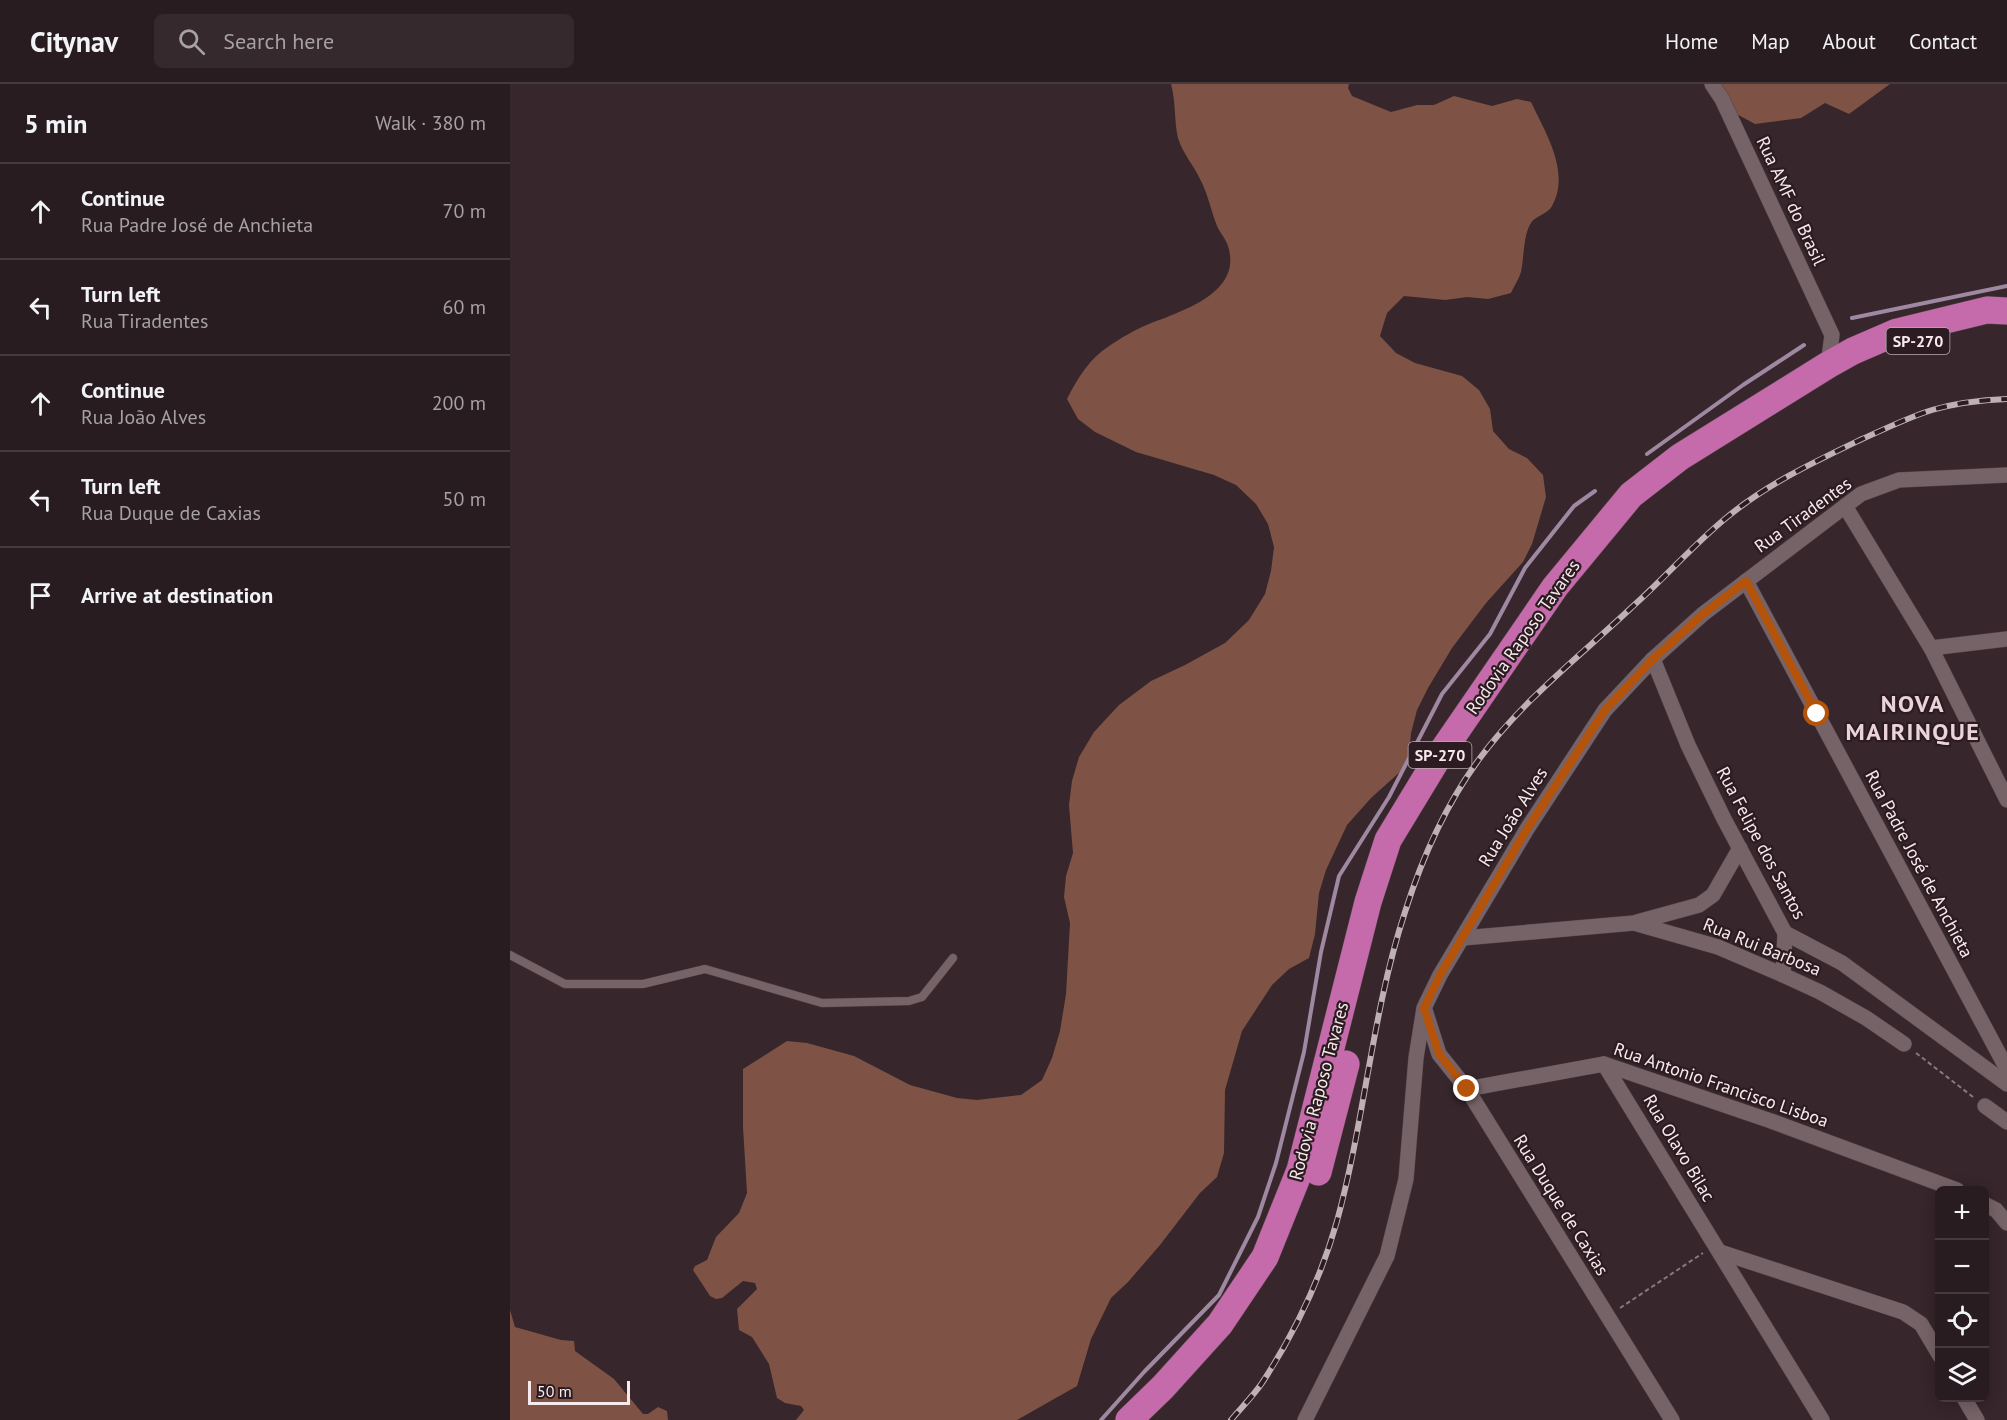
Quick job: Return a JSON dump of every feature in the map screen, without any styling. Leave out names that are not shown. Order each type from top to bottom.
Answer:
[{"type":"highway","name":"Rodovia Raposo Tavares","points":[[1129,1420],[1163,1387],[1220,1324],[1265,1257],[1300,1170],[1368,902],[1388,840],[1439,756],[1555,587],[1631,495],[1680,457],[1828,365],[1897,332],[1987,310],[2007,311]]},
{"type":"highway","name":"Rodovia Raposo Tavares","points":[[1149,1420],[1178,1392],[1251,1308],[1293,1237],[1313,1185],[1330,1129],[1400,845],[1453,758],[1578,584],[1659,492],[1836,377],[1891,349],[1978,325],[2007,326]]},
{"type":"street","name":"Rua AMF do Brasil","points":[[1712,84],[1722,99],[1832,335]]},
{"type":"street","points":[[1828,365],[1832,335],[1862,347]]},
{"type":"street","name":"Rua Tiradentes","points":[[1653,659],[1703,614],[1861,494],[1899,480],[2007,475]]},
{"type":"street","points":[[1845,506],[1931,648],[2007,800]]},
{"type":"street","name":"Rua Padre José de Anchieta","points":[[1746,581],[2007,1070]]},
{"type":"street","points":[[1931,648],[2007,639]]},
{"type":"street","name":"Rua Felipe dos Santos","points":[[1653,659],[1682,734],[1785,933],[1842,963],[2007,1084]]},
{"type":"street","name":"Rua João Alves","points":[[1305,1420],[1388,1256],[1406,1179],[1416,1058],[1424,1008],[1440,975],[1527,829],[1605,710],[1653,659]]},
{"type":"street","points":[[1634,923],[1699,905],[1713,895],[1740,848]]},
{"type":"street","name":"Rua Rui Barbosa","points":[[1463,938],[1634,923],[1718,947],[1783,975],[1820,992],[1866,1018],[1904,1044]]},
{"type":"street","points":[[1783,975],[1785,933]]},
{"type":"street","name":"Rua Duque de Caxias","points":[[1424,1008],[1439,1054],[1467,1089],[1672,1420]]},
{"type":"street","name":"Rua Antonio Francisco Lisboa","points":[[1467,1089],[1604,1064],[1771,1121],[1944,1186]]},
{"type":"street","name":"Rua Olavo Bilac","points":[[1604,1064],[1822,1420]]},
{"type":"street","points":[[1985,1106],[2007,1122]]},
{"type":"street","points":[[1989,1206],[1996,1210],[2007,1222]]},
{"type":"street","points":[[1720,1252],[1903,1312],[1921,1324],[1935,1348]]},
{"type":"street","points":[[1966,1402],[1977,1420]]},
{"type":"lane","points":[[510,955],[565,984],[643,984],[705,969],[822,1003],[909,1001],[922,997],[953,958]]},
{"type":"path","points":[[1904,1044],[1985,1106]]},
{"type":"path","points":[[1608,1316],[1693,1260]]},
{"type":"shaded area","points":[[1171,84],[1349,84],[1348,88],[1352,96],[1391,112],[1417,105],[1434,105],[1454,96],[1492,106],[1517,99],[1531,102],[1554,152],[1559,180],[1552,206],[1528,228],[1521,272],[1511,293],[1488,299],[1467,297],[1445,300],[1404,296],[1387,313],[1380,336],[1396,353],[1415,363],[1462,376],[1479,390],[1490,409],[1493,431],[1509,449],[1527,458],[1543,475],[1546,497],[1532,544],[1523,562],[1486,603],[1452,648],[1428,688],[1417,710],[1409,754],[1400,772],[1371,798],[1347,825],[1326,870],[1319,893],[1315,934],[1309,958],[1289,969],[1272,985],[1242,1031],[1225,1090],[1224,1153],[1217,1177],[1200,1193],[1128,1282],[1111,1298],[1091,1339],[1077,1386],[1017,1420],[796,1420],[804,1410],[801,1406],[785,1403],[777,1398],[769,1364],[752,1337],[739,1330],[737,1309],[757,1289],[755,1283],[743,1281],[722,1298],[716,1299],[710,1296],[693,1270],[695,1266],[707,1260],[716,1237],[739,1213],[747,1193],[743,1127],[743,1069],[787,1041],[807,1043],[854,1056],[910,1085],[957,1098],[977,1100],[1021,1095],[1042,1080],[1052,1058],[1060,1031],[1066,994],[1070,923],[1064,897],[1066,876],[1073,853],[1069,805],[1072,781],[1079,757],[1094,732],[1119,705],[1151,681],[1225,643],[1249,620],[1265,594],[1274,547],[1268,524],[1256,504],[1236,485],[1214,475],[1136,452],[1095,432],[1078,419],[1067,399],[1085,370],[1102,351],[1134,331],[1206,298],[1227,276],[1230,262],[1228,246],[1217,226],[1203,185],[1178,138]]},
{"type":"shaded area","points":[[1713,84],[1890,84],[1849,114],[1825,103],[1801,118],[1755,124],[1733,112]]},
{"type":"shaded area","points":[[510,1310],[515,1327],[561,1340],[574,1341],[575,1351],[614,1379],[643,1414],[648,1414],[658,1407],[667,1411],[668,1420],[510,1420]]},
{"type":"waterway","points":[[1852,318],[2007,286]]},
{"type":"waterway","points":[[1647,454],[1743,385],[1804,345]]},
{"type":"waterway","points":[[1101,1420],[1219,1295],[1258,1217],[1276,1163],[1304,1052],[1321,952],[1339,876],[1389,797],[1442,694],[1490,634],[1525,568],[1574,506],[1595,491]]},
{"type":"railway","points":[[1231,1420],[1258,1388],[1274,1364],[1306,1305],[1323,1263],[1347,1183],[1384,988],[1405,912],[1436,832],[1456,794],[1480,758],[1514,717],[1552,680],[1714,529],[1758,495],[1826,456],[1915,416],[1960,404],[2007,399]]},
{"type":"district","name":"NOVA MAIRINQUE","points":[[1913,718]]},
{"type":"route","points":[[1467,1089],[1439,1054],[1424,1008],[1440,975],[1527,829],[1605,710],[1653,659],[1703,614],[1746,581],[1817,714]]}]
